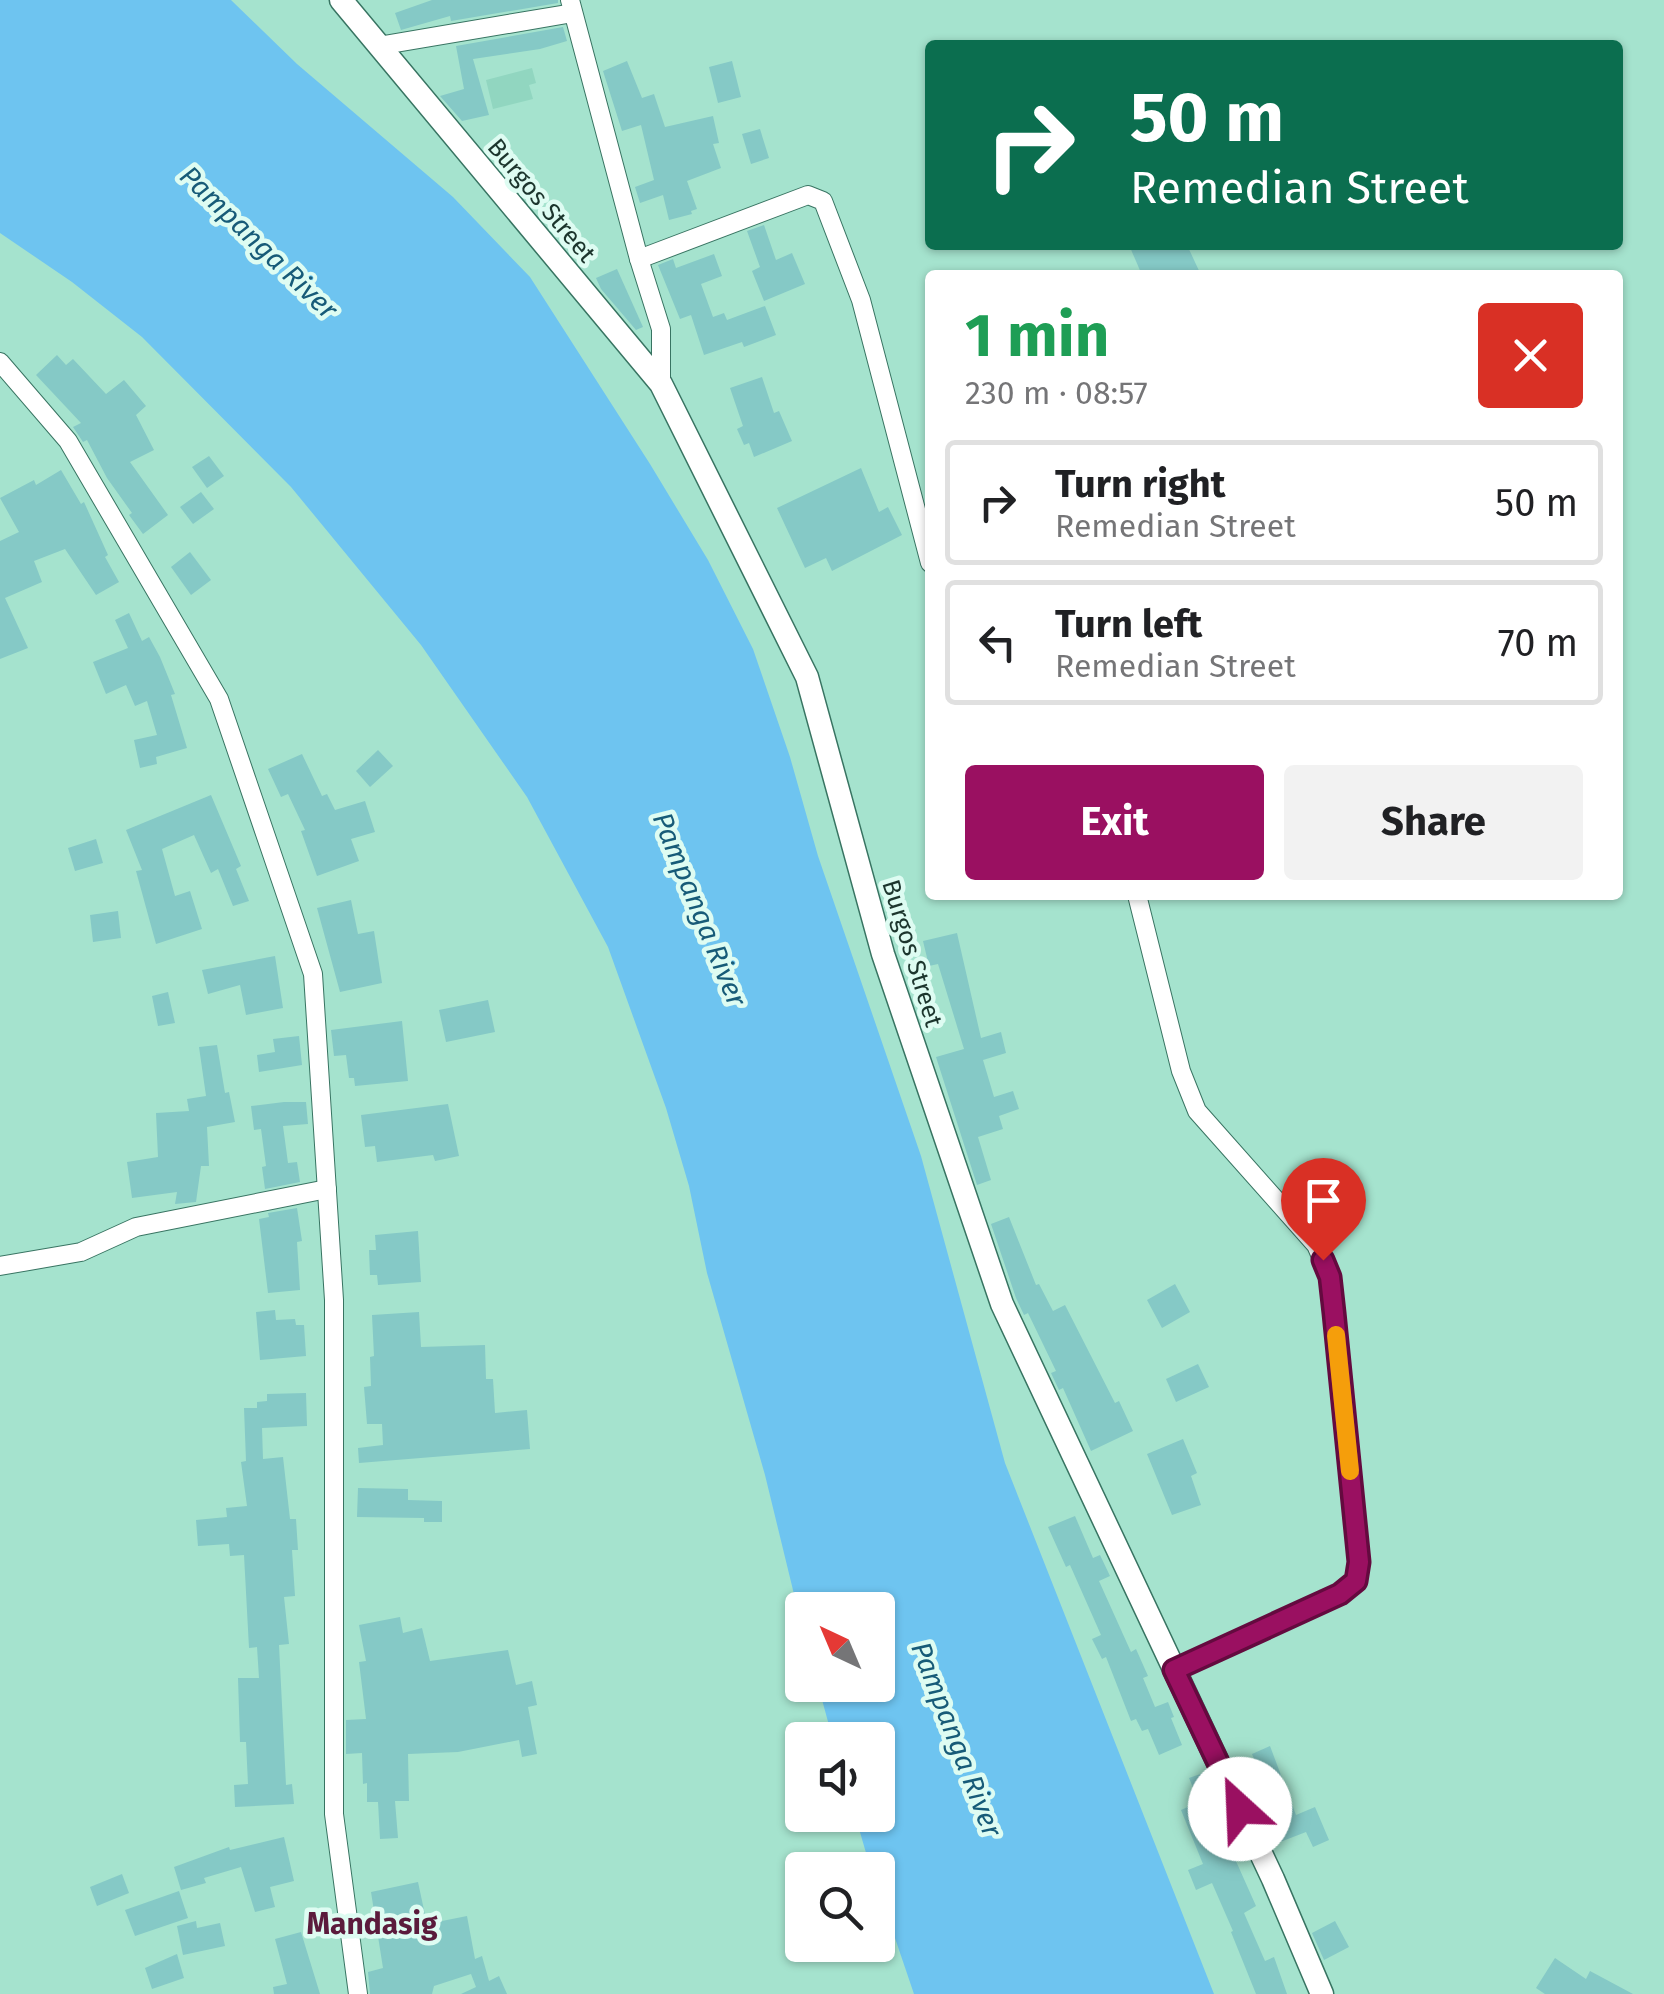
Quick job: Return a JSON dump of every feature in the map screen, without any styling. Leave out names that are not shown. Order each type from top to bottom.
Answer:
[{"type":"street","name":"Burgos Street","points":[[340,0],[660,384],[807,677],[882,954],[995,1285],[1273,1879],[1322,1994]]},
{"type":"street","points":[[378,46],[571,6],[638,260],[661,329],[660,384]]},
{"type":"street","points":[[638,260],[808,195],[823,200],[861,300],[925,544]]},
{"type":"street","points":[[0,362],[68,441],[219,699],[314,974],[334,1300],[334,1814],[358,1994]]},
{"type":"street","points":[[1138,900],[1182,1071],[1197,1111],[1316,1245],[1330,1277],[1359,1562],[1356,1581],[1340,1594],[1174,1670]]},
{"type":"street","points":[[0,1266],[81,1252],[136,1227],[327,1189]]},
{"type":"shaded area","points":[[532,68],[536,83],[529,85],[533,99],[493,109],[486,80]]},
{"type":"water","name":"Pampanga River","points":[[0,0],[231,0],[297,64],[453,197],[530,277],[708,560],[753,649],[818,856],[921,1156],[1005,1463],[1214,1994],[914,1994],[895,1938],[895,1852],[866,1852],[860,1832],[895,1832],[895,1722],[828,1722],[823,1702],[895,1702],[895,1592],[793,1592],[765,1475],[707,1273],[689,1186],[666,1108],[608,947],[527,797],[421,645],[291,487],[142,337],[72,282],[0,233]]},
{"type":"building","points":[[432,0],[558,3],[451,21],[450,16],[401,30],[395,13]]},
{"type":"building","points":[[563,27],[567,41],[473,59],[489,115],[462,121],[440,96],[464,89],[456,46]]},
{"type":"building","points":[[627,61],[642,98],[654,94],[665,127],[713,116],[719,143],[713,144],[721,168],[687,181],[697,209],[692,214],[669,220],[663,195],[640,203],[635,187],[654,180],[641,125],[622,131],[603,71]]},
{"type":"building","points":[[732,61],[741,97],[718,103],[709,67]]},
{"type":"building","points":[[760,129],[769,158],[751,164],[742,134]]},
{"type":"building","points":[[764,225],[776,260],[792,253],[805,284],[764,301],[752,271],[760,267],[747,231]]},
{"type":"building","points":[[1131,250],[1189,250],[1199,270],[1140,270]]},
{"type":"building","points":[[714,254],[722,276],[701,284],[713,317],[724,313],[727,320],[765,306],[776,335],[704,355],[691,315],[680,319],[658,265],[673,259],[676,268]]},
{"type":"building","points":[[617,269],[643,327],[636,330],[596,278]]},
{"type":"building","points":[[57,355],[66,365],[73,359],[106,394],[124,380],[146,406],[136,415],[154,450],[130,462],[168,515],[143,534],[87,440],[83,442],[73,427],[81,423],[36,375]]},
{"type":"building","points":[[762,377],[774,413],[779,411],[792,441],[754,457],[737,429],[743,426],[730,388]]},
{"type":"building","points":[[209,456],[224,476],[207,488],[192,467]]},
{"type":"building","points":[[861,468],[879,512],[888,507],[902,535],[832,571],[826,558],[805,568],[777,508]]},
{"type":"building","points":[[61,470],[81,504],[84,502],[119,582],[96,595],[65,549],[34,561],[42,582],[5,598],[28,648],[0,659],[0,541],[19,532],[0,498],[34,480],[36,485]]},
{"type":"building","points":[[201,492],[214,509],[193,524],[180,507]]},
{"type":"building","points":[[190,552],[211,580],[191,595],[171,567]]},
{"type":"building","points":[[129,613],[142,641],[149,637],[160,657],[175,694],[171,695],[187,748],[156,757],[157,764],[140,768],[134,740],[157,735],[147,701],[135,706],[126,685],[106,694],[93,662],[128,648],[115,620]]},
{"type":"building","points":[[378,750],[393,766],[370,787],[356,771]]},
{"type":"building","points":[[302,754],[322,796],[327,794],[335,810],[365,801],[375,832],[351,839],[359,861],[317,876],[301,831],[305,830],[288,794],[281,797],[268,769]]},
{"type":"building","points":[[211,795],[241,866],[236,869],[249,901],[233,906],[218,869],[211,873],[194,835],[162,849],[175,896],[190,891],[202,929],[156,944],[136,871],[142,870],[126,830]]},
{"type":"building","points":[[96,839],[103,863],[75,871],[68,848]]},
{"type":"building","points":[[351,900],[358,934],[374,931],[382,983],[340,992],[317,908]]},
{"type":"building","points":[[118,911],[121,938],[93,942],[90,915]]},
{"type":"building","points":[[957,933],[981,1038],[1001,1032],[1006,1053],[983,1060],[994,1097],[1013,1091],[1019,1109],[999,1116],[1003,1129],[978,1137],[991,1180],[977,1185],[936,1057],[964,1049],[938,964],[929,966],[923,941]]},
{"type":"building","points":[[275,956],[283,1008],[246,1015],[240,985],[208,994],[202,970]]},
{"type":"building","points":[[168,992],[175,1023],[158,1026],[152,996]]},
{"type":"building","points":[[488,1000],[495,1032],[446,1042],[439,1010]]},
{"type":"building","points":[[402,1021],[408,1081],[355,1086],[354,1078],[349,1078],[346,1055],[334,1056],[331,1030]]},
{"type":"building","points":[[299,1036],[302,1065],[259,1072],[257,1055],[275,1052],[273,1039]]},
{"type":"building","points":[[217,1045],[225,1093],[229,1092],[235,1122],[207,1127],[209,1166],[201,1166],[196,1202],[175,1204],[177,1192],[132,1198],[127,1162],[158,1157],[156,1113],[189,1111],[187,1099],[206,1096],[199,1047]]},
{"type":"building","points":[[306,1102],[308,1124],[283,1126],[288,1163],[297,1162],[300,1182],[265,1189],[261,1129],[254,1130],[251,1106]]},
{"type":"building","points":[[448,1104],[459,1156],[435,1161],[433,1155],[377,1162],[375,1146],[365,1147],[361,1115]]},
{"type":"building","points":[[297,1208],[302,1241],[297,1242],[300,1290],[268,1293],[259,1219],[269,1217],[268,1213]]},
{"type":"building","points":[[1009,1217],[1036,1285],[1039,1284],[1053,1311],[1065,1305],[1133,1431],[1091,1451],[1063,1388],[1059,1390],[1051,1373],[1056,1371],[1028,1313],[1024,1315],[1016,1298],[991,1224]]},
{"type":"building","points":[[418,1231],[421,1282],[378,1285],[377,1275],[370,1275],[369,1250],[376,1250],[375,1235]]},
{"type":"building","points":[[1175,1284],[1190,1312],[1162,1328],[1147,1300]]},
{"type":"building","points":[[275,1310],[276,1320],[295,1319],[296,1325],[304,1325],[306,1356],[260,1360],[256,1312]]},
{"type":"building","points":[[419,1312],[421,1347],[485,1345],[486,1379],[493,1379],[495,1413],[527,1410],[530,1449],[359,1463],[358,1448],[383,1445],[382,1424],[367,1424],[364,1387],[371,1386],[372,1315]]},
{"type":"building","points":[[1198,1364],[1209,1387],[1176,1402],[1166,1379]]},
{"type":"building","points":[[306,1393],[307,1426],[262,1428],[263,1459],[283,1457],[290,1519],[296,1519],[298,1550],[292,1550],[295,1596],[284,1597],[289,1644],[279,1645],[286,1785],[292,1784],[294,1804],[235,1807],[234,1785],[248,1784],[246,1742],[240,1742],[238,1678],[259,1678],[257,1647],[249,1648],[244,1555],[230,1556],[229,1544],[198,1546],[196,1520],[227,1517],[226,1508],[247,1506],[241,1462],[246,1461],[244,1408],[257,1408],[257,1402],[267,1401],[267,1394]]},
{"type":"building","points":[[1183,1439],[1197,1473],[1191,1476],[1201,1505],[1172,1515],[1147,1454]]},
{"type":"building","points":[[358,1488],[408,1489],[408,1500],[442,1501],[442,1522],[357,1517]]},
{"type":"building","points":[[1075,1516],[1093,1558],[1100,1555],[1110,1576],[1099,1581],[1131,1652],[1136,1649],[1148,1676],[1143,1678],[1155,1707],[1168,1702],[1174,1717],[1171,1718],[1182,1745],[1159,1755],[1148,1729],[1142,1731],[1136,1719],[1131,1721],[1106,1657],[1102,1659],[1092,1639],[1101,1635],[1070,1565],[1066,1567],[1048,1527]]},
{"type":"building","points":[[400,1617],[403,1633],[422,1628],[430,1661],[508,1650],[516,1685],[532,1681],[537,1705],[528,1707],[537,1754],[522,1757],[519,1740],[458,1752],[408,1754],[409,1801],[395,1801],[398,1838],[380,1839],[378,1802],[367,1802],[362,1753],[346,1754],[346,1720],[366,1719],[359,1662],[366,1661],[359,1625]]},
{"type":"building","points":[[1270,1746],[1296,1815],[1315,1807],[1329,1840],[1313,1847],[1306,1832],[1275,1844],[1251,1789],[1259,1785],[1252,1754]]},
{"type":"building","points":[[1206,1772],[1233,1838],[1227,1841],[1256,1906],[1244,1913],[1265,1961],[1274,1957],[1287,1994],[1256,1994],[1212,1883],[1196,1890],[1188,1870],[1203,1864],[1181,1810],[1199,1802],[1189,1778]]},
{"type":"building","points":[[284,1837],[294,1881],[270,1887],[275,1907],[255,1912],[241,1867],[181,1890],[174,1867],[229,1847],[230,1850]]},
{"type":"building","points":[[122,1874],[129,1893],[97,1906],[90,1887]]},
{"type":"building","points":[[418,1882],[427,1924],[467,1916],[475,1959],[482,1956],[489,1981],[499,1976],[507,1994],[461,1994],[476,1987],[471,1974],[434,1986],[432,1994],[370,1994],[368,1972],[383,1968],[371,1892]]},
{"type":"building","points":[[179,1891],[188,1918],[135,1936],[125,1910]]},
{"type":"building","points":[[196,1921],[197,1928],[220,1923],[225,1946],[183,1955],[177,1926]]},
{"type":"building","points":[[1335,1921],[1349,1947],[1324,1960],[1312,1933]]},
{"type":"building","points":[[301,1932],[320,1994],[274,1994],[273,1987],[287,1984],[275,1939]]},
{"type":"building","points":[[177,1954],[184,1978],[152,1989],[145,1968]]},
{"type":"building","points":[[1555,1958],[1586,1979],[1590,1971],[1633,1994],[1545,1994],[1536,1988]]},
{"type":"slow traffic","points":[[1336,1335],[1350,1471]]},
{"type":"district","name":"Mandasig","points":[[372,1924]]},
{"type":"route","points":[[1240,1809],[1174,1670],[1340,1594],[1356,1581],[1359,1562],[1334,1313],[1330,1277],[1323,1260]]}]
